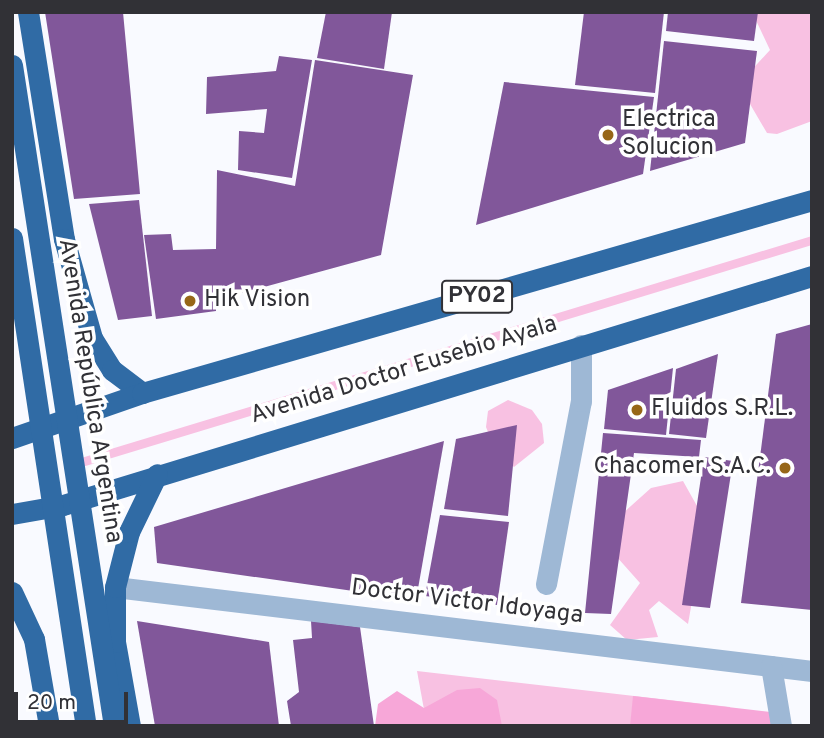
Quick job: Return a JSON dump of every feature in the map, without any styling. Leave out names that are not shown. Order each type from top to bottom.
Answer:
[{"type":"highway","points":[[28,12],[64,239],[92,338],[112,370],[142,393]]},
{"type":"highway","name":"Avenida República Argentina","points":[[12,65],[114,726]]},
{"type":"highway","name":"Avenida Doctor Eusebio Ayala","points":[[12,438],[142,393],[812,200]]},
{"type":"highway","points":[[12,238],[86,726]]},
{"type":"highway","name":"Avenida Doctor Eusebio Ayala","points":[[12,514],[157,474],[812,276]]},
{"type":"highway","points":[[130,726],[116,642],[115,587],[129,532],[157,474]]},
{"type":"highway","points":[[12,592],[34,639],[49,726]]},
{"type":"street","points":[[546,584],[581,401],[581,345]]},
{"type":"street","name":"Doctor Victor Idoyaga","points":[[115,587],[812,671]]},
{"type":"street","points":[[771,666],[781,726]]},
{"type":"shaded area","points":[[752,12],[812,12],[812,121],[777,134],[767,133],[750,104],[745,77],[770,50]]},
{"type":"shaded area","points":[[812,236],[812,245],[79,468],[78,459]]},
{"type":"shaded area","points":[[508,400],[532,410],[542,424],[544,443],[514,467],[496,452],[486,427],[488,411]]},
{"type":"shaded area","points":[[683,481],[706,522],[688,624],[659,601],[649,610],[658,637],[627,640],[610,625],[640,583],[616,556],[622,514],[651,488]]},
{"type":"shaded area","points":[[417,671],[730,707],[732,726],[427,726]]},
{"type":"shaded area","points":[[480,688],[497,700],[502,726],[375,726],[378,704],[397,691],[424,708],[457,690]]},
{"type":"shaded area","points":[[633,696],[779,713],[793,726],[630,726]]},
{"type":"building","points":[[45,12],[123,12],[140,194],[74,199]]},
{"type":"building","points":[[326,12],[392,12],[384,69],[317,58]]},
{"type":"building","points":[[584,12],[664,12],[655,93],[575,85]]},
{"type":"building","points":[[668,12],[758,12],[754,41],[666,31]]},
{"type":"building","points":[[664,41],[757,51],[745,143],[650,171]]},
{"type":"building","points":[[279,56],[312,60],[292,178],[238,170],[239,131],[264,133],[267,109],[206,114],[207,77],[276,71]]},
{"type":"building","points":[[315,60],[413,75],[381,255],[216,300],[216,311],[156,319],[144,235],[171,234],[173,250],[216,249],[217,170],[295,186]]},
{"type":"building","points":[[504,82],[654,97],[643,174],[476,225]]},
{"type":"building","points":[[139,200],[152,316],[118,320],[89,204]]},
{"type":"building","name":"Chacomer S.A.C.","points":[[812,324],[812,610],[741,603],[776,334]]},
{"type":"building","points":[[718,354],[706,438],[669,434],[676,369]]},
{"type":"building","name":"Fluidos S.R.L.","points":[[673,368],[666,435],[604,429],[608,390]]},
{"type":"building","points":[[517,425],[508,516],[444,509],[456,439]]},
{"type":"building","points":[[603,433],[701,440],[699,457],[634,453],[611,614],[585,613]]},
{"type":"building","points":[[444,441],[416,600],[157,563],[154,527]]},
{"type":"building","points":[[704,457],[733,461],[710,608],[682,605]]},
{"type":"building","points":[[440,515],[509,522],[497,605],[425,596]]},
{"type":"building","points":[[137,621],[269,642],[279,726],[155,726]]},
{"type":"building","points":[[311,621],[360,627],[374,726],[291,726],[287,701],[299,692],[293,640],[312,638]]},
{"type":"place","name":"Electrica Solucion","points":[[608,135]]},
{"type":"place","name":"Hik Vision","points":[[190,301]]},
{"type":"place","name":"Fluidos S.R.L.","points":[[637,410]]},
{"type":"place","name":"Chacomer S.A.C.","points":[[785,468]]}]
